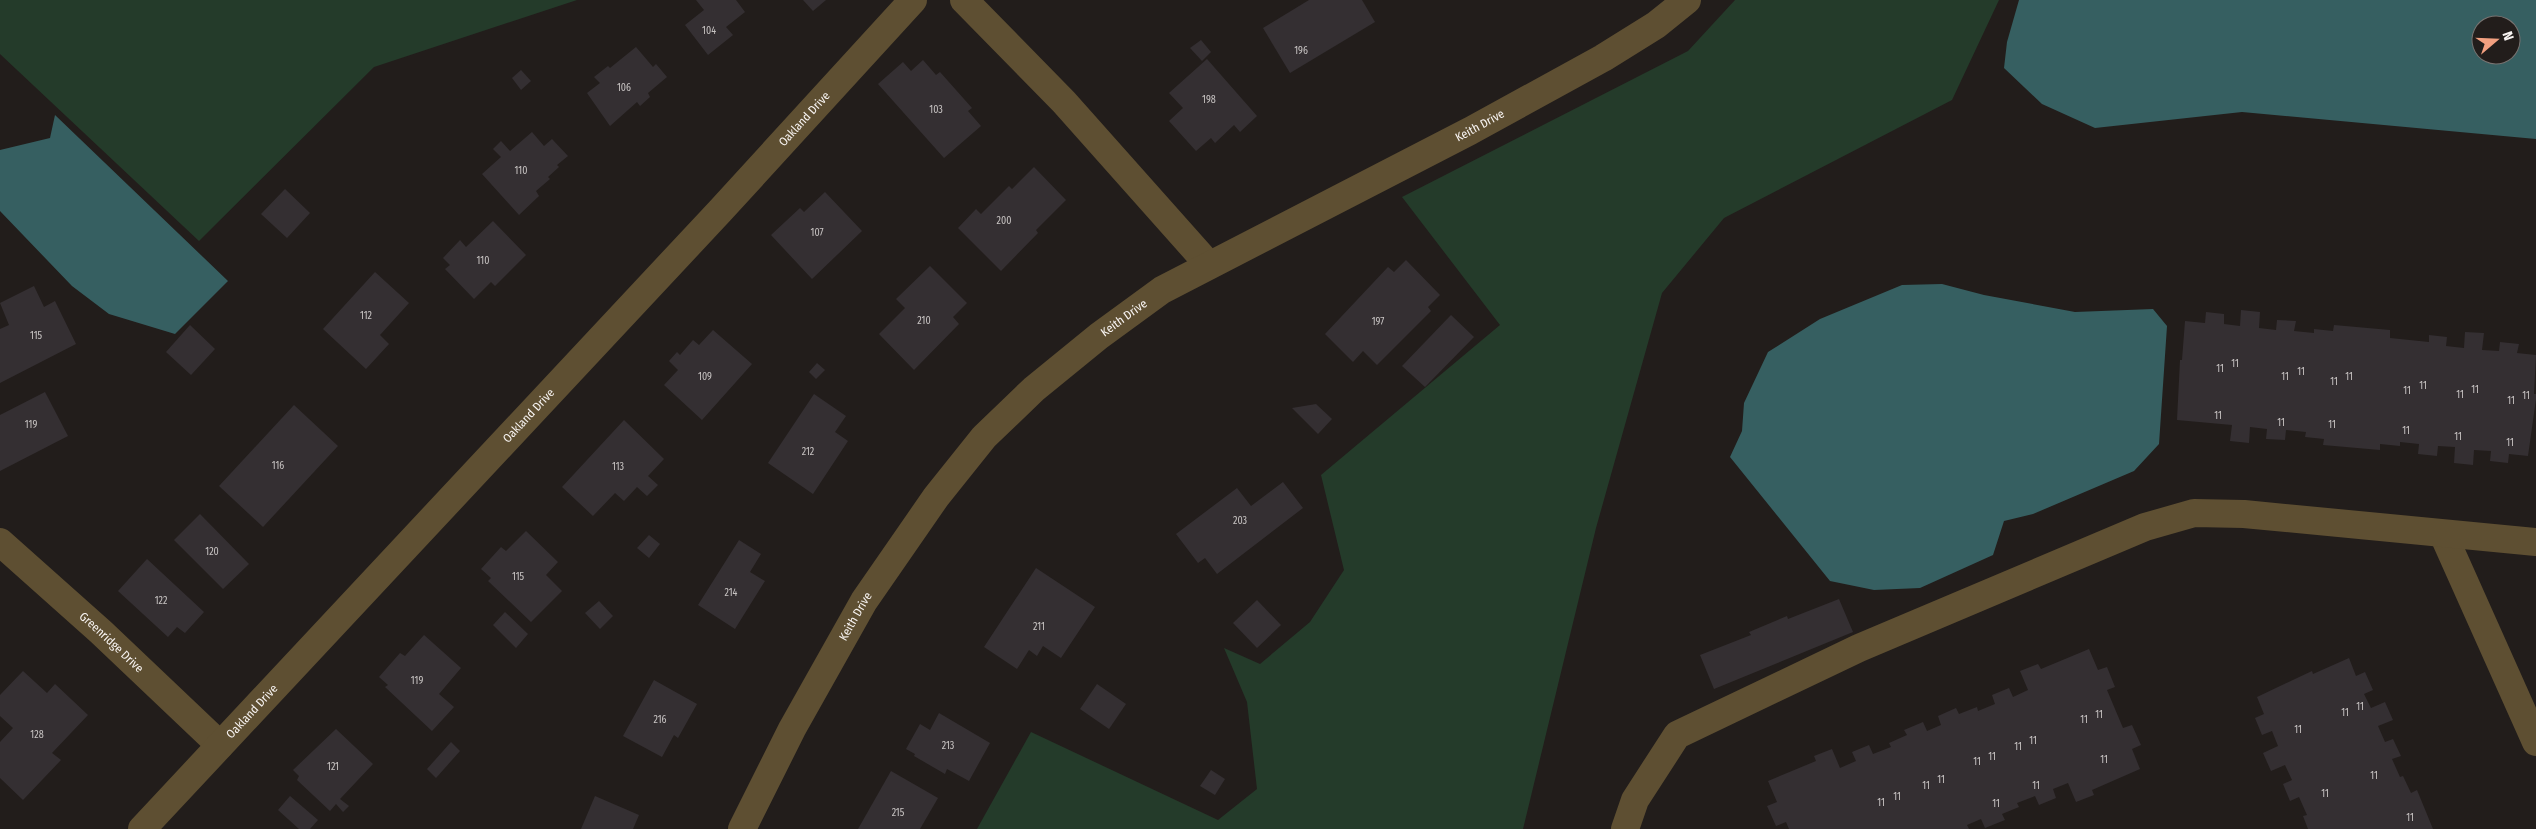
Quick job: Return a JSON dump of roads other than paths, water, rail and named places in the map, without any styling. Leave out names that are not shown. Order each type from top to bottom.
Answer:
[{"type":"street","name":"Oakland Drive","points":[[142,829],[726,204],[913,0]]},
{"type":"street","points":[[964,0],[1064,102],[1209,265]]},
{"type":"street","name":"Keith Drive","points":[[742,829],[792,729],[864,601],[936,497],[978,445],[1034,389],[1099,336],[1162,290],[1470,131],[1603,58],[1656,25],[1687,0]]},
{"type":"street","points":[[1625,829],[1635,800],[1676,735],[1859,648],[2146,527],[2194,513],[2244,514],[2536,542]]},
{"type":"street","points":[[2444,534],[2536,742]]},
{"type":"street","name":"Greenridge Drive","points":[[0,542],[101,632],[220,745]]},
{"type":"water","points":[[2019,0],[2536,0],[2536,139],[2242,112],[2095,128],[2042,104],[2004,68],[2007,42]]},
{"type":"water","points":[[55,115],[228,281],[175,334],[109,314],[72,286],[0,211],[0,150],[50,138]]},
{"type":"water","points":[[1942,284],[1984,295],[2075,312],[2153,309],[2167,326],[2159,444],[2134,471],[2033,514],[2004,521],[1993,555],[1920,588],[1874,590],[1830,581],[1730,457],[1742,431],[1744,403],[1768,352],[1820,319],[1902,285]]}]
